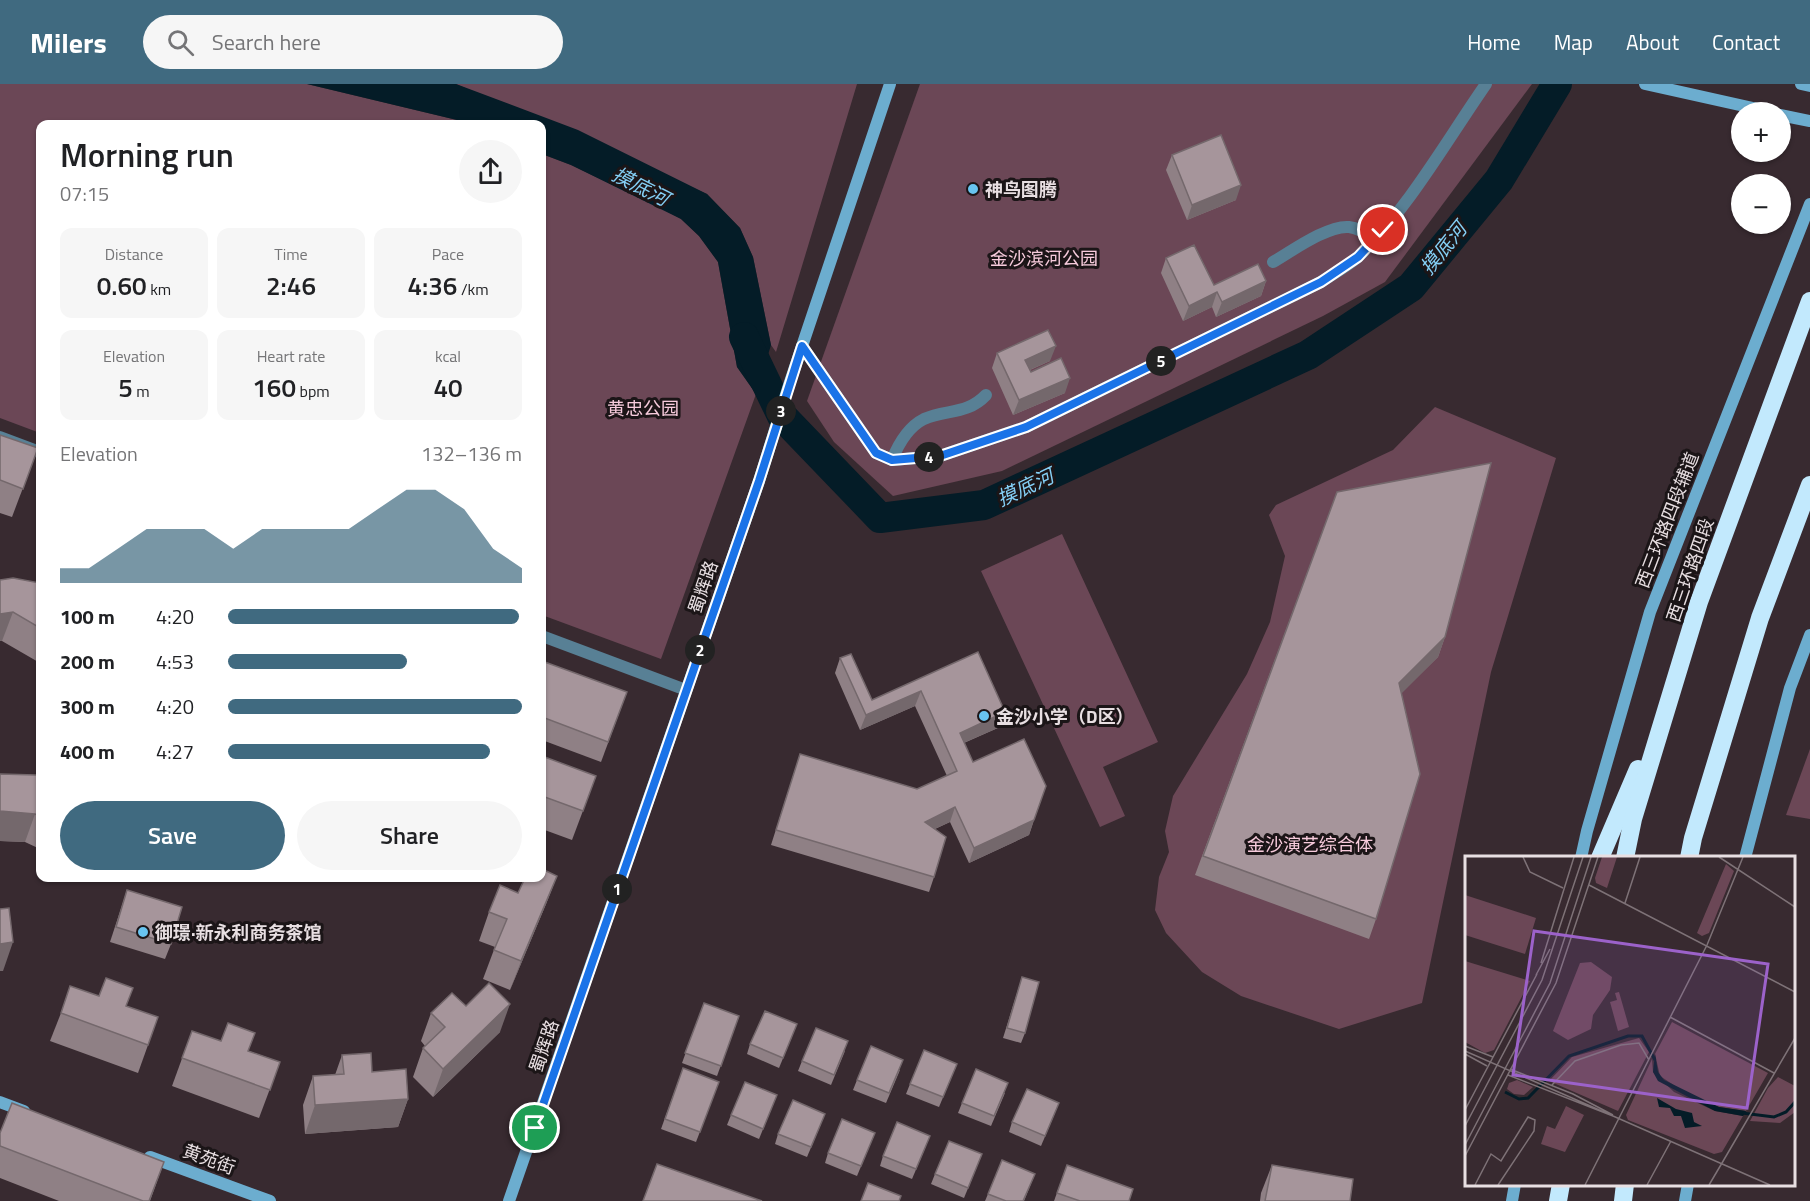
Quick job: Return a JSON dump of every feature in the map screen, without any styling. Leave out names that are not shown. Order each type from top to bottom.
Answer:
[{"type":"highway","name":"西三环路四段","points":[[1625,856],[1633,819],[1699,602],[1810,301]]},
{"type":"highway","points":[[1690,856],[1760,618],[1810,485]]},
{"type":"highway","points":[[1601,856],[1674,685]]},
{"type":"highway","points":[[1558,1201],[1561,1186]]},
{"type":"street","name":"蜀辉路","points":[[509,1201],[774,436],[890,84]]},
{"type":"street","points":[[802,346],[876,453],[892,460],[940,456],[1026,427],[1321,282],[1358,257],[1412,192],[1486,84]]},
{"type":"street","points":[[1645,84],[1731,103]]},
{"type":"street","points":[[1801,84],[1810,86]]},
{"type":"street","points":[[1791,117],[1810,121]]},
{"type":"street","name":"西三环路四段辅道","points":[[1581,856],[1650,612],[1810,204]]},
{"type":"street","points":[[1273,262],[1332,229],[1349,227],[1363,231],[1374,239]]},
{"type":"street","points":[[892,460],[897,446],[923,419],[978,404],[986,395]]},
{"type":"street","points":[[0,437],[36,450]]},
{"type":"street","points":[[1746,856],[1790,688],[1810,635]]},
{"type":"street","points":[[546,638],[686,690]]},
{"type":"street","points":[[0,1102],[34,1114]]},
{"type":"street","name":"黄苑街","points":[[135,1152],[270,1201]]},
{"type":"street","points":[[1512,1201],[1515,1186]]},
{"type":"street","points":[[1685,1201],[1688,1186]]},
{"type":"green space","points":[[0,84],[307,84],[457,120],[36,120],[36,432],[0,418]]},
{"type":"green space","points":[[456,84],[857,84],[776,352],[771,345],[753,257],[740,228],[707,194],[546,123],[546,120],[538,120]]},
{"type":"green space","name":"金沙滨河公园","points":[[920,84],[1532,84],[1385,282],[1323,316],[1002,471],[893,496],[834,442],[807,401]]},
{"type":"green space","name":"黄忠公园","points":[[546,156],[661,208],[681,219],[699,236],[718,262],[737,367],[756,394],[661,659],[546,616]]},
{"type":"green space","name":"金沙演艺综合体","points":[[1435,407],[1556,458],[1491,672],[1422,1003],[1339,1029],[1241,996],[1202,972],[1166,933],[1155,910],[1159,877],[1169,852],[1165,831],[1173,796],[1247,674],[1270,622],[1285,556],[1269,515],[1276,505],[1393,450]]},
{"type":"green space","points":[[1062,534],[1158,742],[1103,767],[1125,816],[1100,827],[981,571]]},
{"type":"green space","points":[[1810,749],[1810,819],[1786,815]]},
{"type":"water","points":[[307,84],[456,84],[578,130],[707,194],[740,228],[753,257],[771,345],[756,394],[737,367],[718,262],[699,236],[681,219],[571,165],[546,156],[546,120],[457,120]]},
{"type":"building","points":[[1221,135],[1241,185],[1192,205],[1172,155]]},
{"type":"building","points":[[1194,245],[1214,285],[1258,264],[1266,281],[1222,302],[1217,292],[1189,306],[1166,258]]},
{"type":"building","points":[[1048,330],[1056,346],[1025,360],[1031,372],[1061,358],[1070,378],[1019,400],[997,353]]},
{"type":"building","points":[[0,435],[36,447],[36,453],[23,489],[0,480]]},
{"type":"building","points":[[1491,463],[1445,637],[1399,683],[1420,774],[1376,919],[1203,856],[1337,492]]},
{"type":"building","points":[[13,578],[36,582],[36,626],[13,612],[0,614],[0,580]]},
{"type":"building","points":[[978,652],[1005,712],[960,733],[973,762],[1024,739],[1046,786],[1034,820],[974,848],[955,807],[925,822],[946,837],[934,877],[776,830],[800,754],[917,789],[957,771],[921,691],[866,715],[840,658],[851,654],[872,700]]},
{"type":"building","points":[[546,662],[627,692],[608,742],[546,719]]},
{"type":"building","points":[[546,757],[596,776],[583,811],[546,797]]},
{"type":"building","points":[[0,774],[36,775],[36,814],[0,811]]},
{"type":"building","points":[[546,871],[557,876],[521,961],[494,950],[507,919],[489,912],[500,885],[518,893],[523,882],[546,882]]},
{"type":"building","points":[[127,890],[182,907],[171,944],[116,927]]},
{"type":"building","points":[[9,908],[13,942],[0,944],[0,909]]},
{"type":"building","points":[[1022,977],[1039,982],[1025,1033],[1007,1028]]},
{"type":"building","points":[[106,978],[133,988],[126,1006],[158,1017],[148,1045],[61,1013],[70,986],[99,996]]},
{"type":"building","points":[[489,983],[510,1004],[443,1069],[423,1048],[445,1027],[431,1013],[452,993],[466,1006]]},
{"type":"building","points":[[704,1003],[739,1016],[721,1066],[685,1053]]},
{"type":"building","points":[[765,1011],[797,1024],[783,1058],[750,1044]]},
{"type":"building","points":[[228,1023],[255,1033],[248,1051],[280,1062],[270,1090],[182,1058],[192,1031],[221,1041]]},
{"type":"building","points":[[816,1028],[848,1041],[834,1075],[802,1061]]},
{"type":"building","points":[[871,1046],[903,1060],[889,1093],[857,1080]]},
{"type":"building","points":[[924,1050],[957,1064],[943,1097],[910,1084]]},
{"type":"building","points":[[371,1053],[372,1072],[406,1069],[408,1099],[315,1105],[313,1076],[344,1074],[342,1055]]},
{"type":"building","points":[[683,1068],[719,1082],[700,1132],[665,1119]]},
{"type":"building","points":[[976,1069],[1008,1083],[994,1116],[962,1103]]},
{"type":"building","points":[[745,1082],[777,1095],[763,1129],[731,1115]]},
{"type":"building","points":[[1027,1089],[1059,1103],[1045,1136],[1012,1122]]},
{"type":"building","points":[[793,1100],[825,1114],[811,1147],[778,1134]]},
{"type":"building","points":[[12,1103],[164,1162],[149,1201],[143,1201],[0,1146],[0,1133]]},
{"type":"building","points":[[842,1119],[875,1133],[861,1166],[828,1153]]},
{"type":"building","points":[[897,1122],[930,1136],[916,1169],[883,1156]]},
{"type":"building","points":[[949,1141],[982,1154],[968,1188],[935,1174]]},
{"type":"building","points":[[1002,1160],[1035,1174],[1023,1201],[1006,1201],[988,1194]]},
{"type":"building","points":[[657,1164],[762,1201],[643,1201]]},
{"type":"building","points":[[1067,1165],[1133,1189],[1129,1201],[1080,1201],[1057,1193]]},
{"type":"building","points":[[1272,1165],[1353,1179],[1350,1201],[1265,1201]]},
{"type":"building","points":[[868,1183],[901,1196],[899,1201],[861,1201]]},
{"type":"waterway","name":"摸底河","points":[[744,337],[782,416],[880,518],[984,505],[1308,355],[1411,287],[1499,180],[1557,84]]},
{"type":"place","name":"神鸟图腾","points":[[973,189]]},
{"type":"place","name":"金沙小学（D区）","points":[[984,716]]},
{"type":"place","name":"御璟·新永利商务茶馆","points":[[143,932]]},
{"type":"route","points":[[535,1128],[759,481],[802,346],[876,453],[892,460],[940,456],[1026,427],[1321,282],[1358,257],[1383,230]]}]
